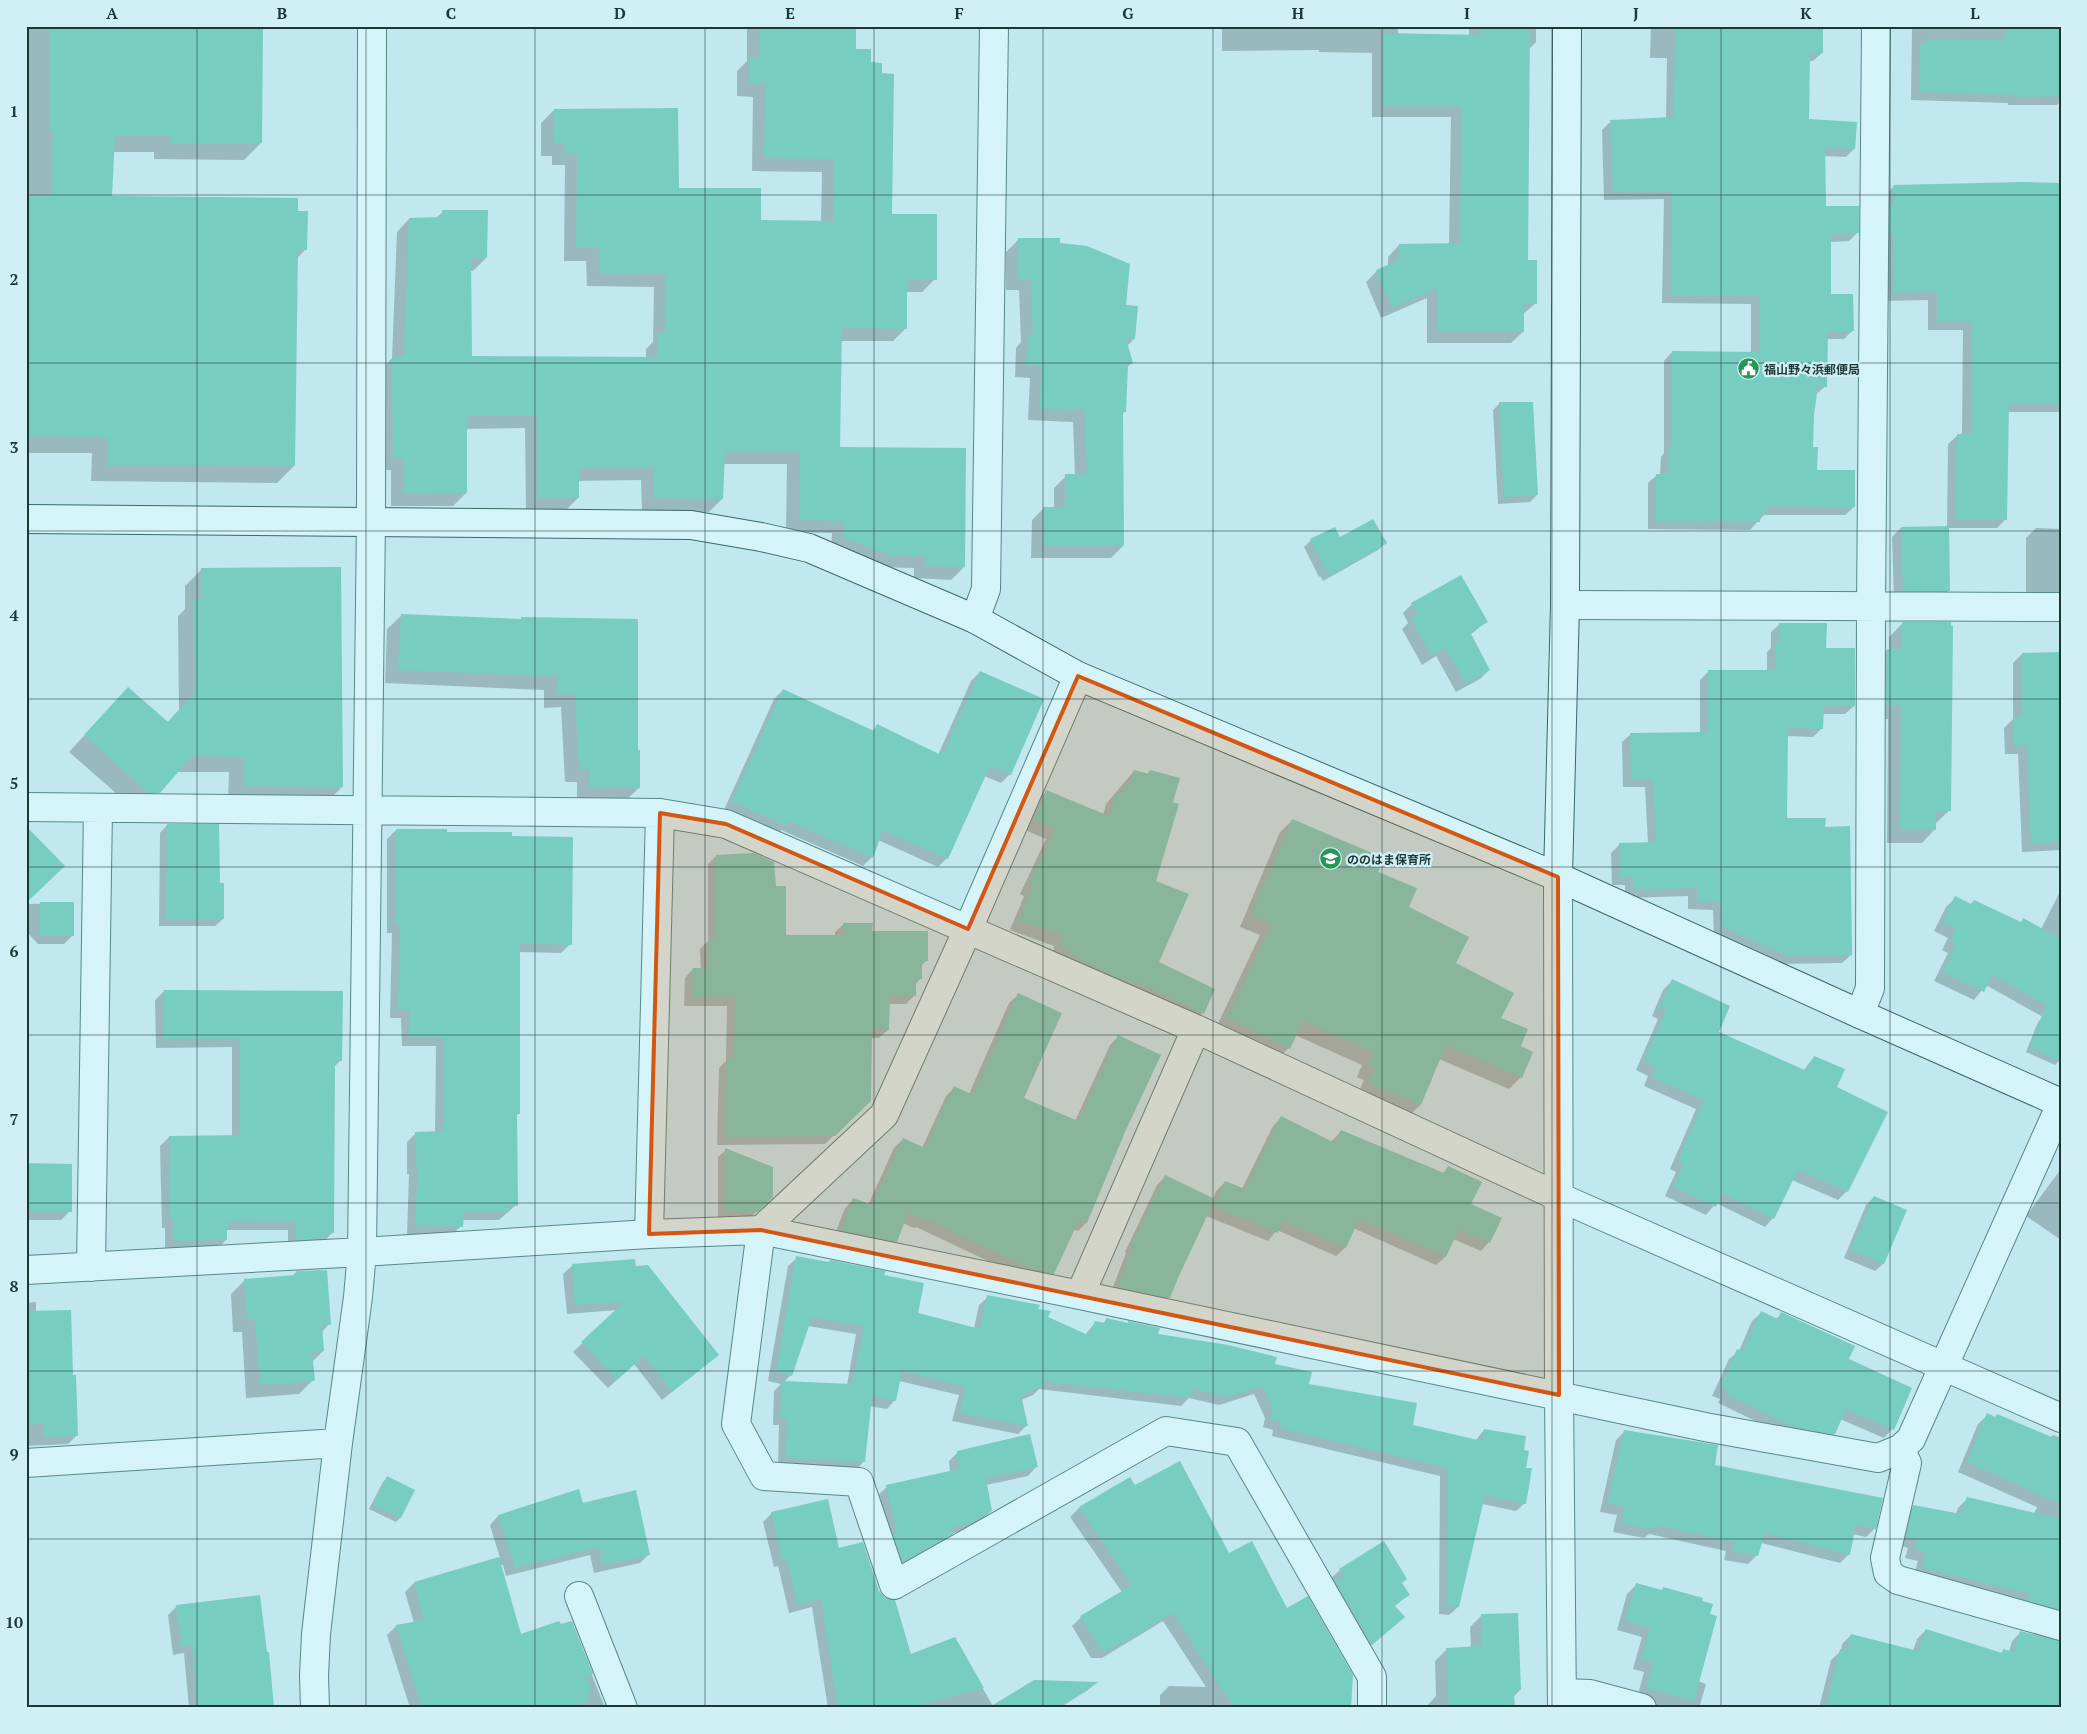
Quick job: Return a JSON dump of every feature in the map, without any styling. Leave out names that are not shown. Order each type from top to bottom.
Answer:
[{"type":"street","points":[[315,1708],[316,1634],[362,1252],[371,522],[372,26]]},
{"type":"street","points":[[975,620],[986,590],[994,26]]},
{"type":"street","points":[[1568,26],[1565,605],[1558,877],[1559,1395],[1562,1700],[1590,1694],[1642,1708]]},
{"type":"street","points":[[1860,1014],[1870,988],[1876,26]]},
{"type":"street","points":[[26,519],[691,525],[809,548],[975,620],[1078,676],[1558,877],[2061,1103],[1911,1439],[1900,1449],[1878,1458],[1705,1427],[1080,1295],[761,1230],[649,1234],[26,1270]]},
{"type":"street","points":[[1565,605],[2061,607]]},
{"type":"street","points":[[1078,676],[968,929],[884,1115],[761,1230],[736,1424],[764,1476],[859,1482],[894,1585],[1166,1431],[1237,1442],[1372,1677],[1372,1708]]},
{"type":"street","points":[[26,806],[660,814],[726,824],[1196,1029],[1559,1197],[2061,1418]]},
{"type":"street","points":[[91,1267],[98,808]]},
{"type":"street","points":[[649,1234],[660,814]]},
{"type":"street","points":[[1080,1295],[1196,1029]]},
{"type":"street","points":[[26,1463],[338,1443]]},
{"type":"street","points":[[1900,1449],[1907,1463],[1885,1558],[1888,1573],[1898,1580],[2061,1626]]},
{"type":"street","points":[[579,1596],[623,1708]]},
{"type":"highlighted area","points":[[1078,676],[1558,877],[1559,1395],[761,1230],[649,1234],[660,813],[726,824],[968,929]]},
{"type":"building","points":[[50,26],[263,26],[262,143],[170,143],[171,136],[115,136],[112,196],[298,198],[298,211],[308,211],[307,250],[298,250],[295,466],[108,465],[108,437],[26,436],[26,196],[51,196],[53,132],[50,132]]},
{"type":"building","points":[[760,26],[856,26],[856,49],[871,49],[871,62],[882,63],[882,73],[894,74],[892,214],[937,214],[937,280],[907,280],[907,329],[842,328],[840,447],[966,448],[965,567],[926,566],[926,555],[889,555],[844,538],[844,521],[799,520],[800,452],[725,452],[723,499],[654,498],[654,468],[579,468],[579,498],[538,498],[538,416],[467,416],[467,493],[403,494],[403,458],[393,457],[392,357],[404,356],[409,218],[442,217],[442,210],[488,210],[487,258],[471,258],[472,356],[658,357],[658,334],[665,334],[666,274],[599,274],[599,248],[576,248],[577,153],[564,153],[565,143],[554,143],[554,109],[678,108],[679,188],[761,188],[761,220],[833,221],[834,159],[764,158],[766,84],[749,84],[750,57],[759,57]]},
{"type":"building","points":[[1480,26],[1530,26],[1528,260],[1537,260],[1537,304],[1524,304],[1524,332],[1438,332],[1438,288],[1392,308],[1376,270],[1399,260],[1399,244],[1460,243],[1462,106],[1383,106],[1383,33],[1480,35]]},
{"type":"building","points":[[1675,26],[1823,26],[1823,53],[1810,53],[1809,119],[1857,122],[1855,149],[1825,148],[1826,206],[1859,206],[1859,233],[1831,234],[1831,294],[1853,294],[1854,331],[1828,332],[1827,387],[1818,386],[1814,415],[1813,447],[1818,447],[1817,470],[1855,470],[1855,507],[1767,506],[1767,513],[1761,512],[1760,522],[1656,521],[1656,474],[1668,474],[1669,447],[1672,447],[1672,351],[1759,352],[1759,296],[1671,295],[1672,191],[1613,192],[1610,120],[1674,117]]},
{"type":"building","points":[[2005,26],[2061,26],[2061,96],[2017,97],[2017,95],[1919,92],[1920,43],[1926,43],[1926,39],[2005,40]]},
{"type":"building","points":[[2061,183],[2061,404],[2009,403],[2007,520],[1955,519],[1957,434],[1971,434],[1972,321],[1937,321],[1937,291],[1894,293],[1893,233],[1890,233],[1890,206],[1893,205],[1894,185]]},
{"type":"building","points":[[1018,238],[1060,238],[1060,243],[1087,246],[1130,264],[1126,305],[1138,306],[1135,339],[1126,338],[1133,363],[1128,364],[1126,412],[1123,412],[1124,546],[1043,546],[1043,507],[1065,507],[1065,474],[1087,474],[1085,410],[1040,409],[1041,366],[1026,366],[1028,334],[1033,335],[1031,279],[1017,279]]},
{"type":"building","points":[[1499,402],[1533,402],[1538,495],[1504,497]]},
{"type":"building","points":[[1373,519],[1387,543],[1330,575],[1328,570],[1326,571],[1310,539],[1335,527],[1340,537]]},
{"type":"building","points":[[1949,526],[1950,591],[1903,591],[1901,527]]},
{"type":"building","points":[[341,567],[343,787],[243,786],[244,757],[192,756],[160,793],[149,793],[84,735],[128,687],[168,722],[195,692],[194,599],[201,599],[201,568]]},
{"type":"building","points":[[1461,575],[1488,622],[1470,632],[1490,670],[1466,683],[1445,648],[1432,656],[1411,619],[1418,615],[1411,603]]},
{"type":"building","points":[[401,614],[521,619],[521,617],[638,619],[638,750],[640,750],[640,788],[590,788],[590,769],[579,769],[575,694],[558,694],[558,676],[398,670]]},
{"type":"building","points":[[1902,622],[1951,622],[1951,626],[1953,626],[1951,811],[1936,811],[1936,830],[1900,830],[1901,706],[1886,706],[1887,649],[1902,649]]},
{"type":"building","points":[[1779,623],[1827,623],[1826,648],[1855,648],[1855,706],[1824,706],[1823,729],[1788,728],[1787,818],[1826,818],[1825,827],[1850,826],[1852,955],[1787,956],[1722,926],[1721,902],[1697,901],[1697,888],[1633,890],[1633,877],[1620,877],[1619,843],[1656,842],[1653,779],[1631,779],[1630,733],[1708,732],[1708,670],[1775,670],[1775,642],[1779,642]]},
{"type":"building","points":[[2061,652],[2061,842],[2031,843],[2027,745],[2014,745],[2013,718],[2022,718],[2022,653]]},
{"type":"building","points":[[980,671],[1044,699],[1011,775],[990,766],[948,859],[883,830],[873,858],[787,820],[787,826],[732,801],[783,689],[874,731],[877,724],[939,754],[941,750],[944,752]]},
{"type":"building","points":[[1134,770],[1149,774],[1150,770],[1180,778],[1173,802],[1179,804],[1156,881],[1189,894],[1159,962],[1215,989],[1204,1014],[1135,981],[1133,984],[1108,973],[1061,947],[1063,936],[1018,920],[1032,886],[1029,884],[1055,829],[1034,820],[1046,790],[1109,816],[1116,793],[1122,794],[1125,783],[1130,785]]},
{"type":"building","points":[[1292,819],[1384,858],[1378,872],[1417,888],[1409,907],[1469,937],[1456,963],[1514,993],[1501,1018],[1528,1029],[1521,1046],[1533,1052],[1522,1078],[1446,1045],[1421,1105],[1368,1083],[1375,1068],[1368,1065],[1373,1052],[1303,1021],[1290,1049],[1227,1018],[1272,923],[1251,914]]},
{"type":"building","points":[[167,824],[219,824],[220,883],[224,883],[224,919],[166,919]]},
{"type":"building","points":[[26,826],[65,866],[26,903]]},
{"type":"building","points":[[396,829],[447,829],[447,832],[512,832],[512,836],[573,837],[572,945],[520,943],[520,1114],[517,1114],[518,1206],[510,1205],[509,1212],[464,1211],[463,1227],[415,1225],[418,1165],[416,1165],[415,1132],[444,1131],[444,1038],[410,1038],[410,1009],[398,1010],[400,924],[395,925]]},
{"type":"building","points":[[754,853],[774,862],[776,886],[786,886],[786,935],[843,935],[843,923],[873,923],[872,931],[928,931],[928,961],[922,961],[922,979],[916,979],[916,996],[890,996],[889,1030],[872,1030],[871,1101],[835,1136],[725,1137],[727,1058],[734,1059],[735,998],[692,998],[693,968],[709,968],[708,939],[716,939],[716,855]]},
{"type":"building","points":[[1955,896],[1971,904],[1974,900],[2021,922],[2023,918],[2061,939],[2061,1062],[2030,1047],[2046,1005],[1992,975],[1984,992],[1943,972],[1956,944],[1950,941],[1956,928],[1943,922]]},
{"type":"building","points":[[40,902],[74,902],[74,936],[40,936]]},
{"type":"building","points":[[1672,979],[1730,1006],[1719,1032],[1807,1071],[1814,1056],[1845,1069],[1837,1087],[1888,1112],[1848,1192],[1798,1170],[1774,1219],[1722,1193],[1716,1207],[1673,1187],[1684,1163],[1678,1160],[1704,1100],[1652,1077],[1656,1067],[1644,1061],[1666,1010],[1660,1007]]},
{"type":"building","points":[[164,990],[343,991],[342,1061],[335,1061],[334,1233],[324,1233],[325,1238],[296,1240],[296,1222],[227,1221],[227,1240],[173,1241],[173,1220],[170,1220],[169,1136],[240,1135],[240,1039],[164,1039]]},
{"type":"building","points":[[1018,993],[1062,1013],[1024,1098],[1078,1121],[1118,1035],[1161,1055],[1125,1132],[1087,1223],[1079,1220],[1054,1274],[1031,1269],[925,1219],[924,1221],[908,1213],[897,1242],[841,1230],[853,1198],[872,1205],[903,1138],[925,1148],[954,1086],[973,1095]]},
{"type":"building","points":[[1281,1116],[1335,1143],[1341,1130],[1444,1173],[1448,1166],[1482,1182],[1471,1204],[1502,1218],[1490,1243],[1459,1229],[1446,1257],[1359,1219],[1346,1248],[1283,1221],[1278,1233],[1214,1207],[1225,1181],[1245,1189]]},
{"type":"building","points":[[725,1148],[773,1167],[773,1197],[758,1212],[725,1211]]},
{"type":"building","points":[[26,1163],[72,1164],[72,1212],[26,1211]]},
{"type":"building","points":[[1165,1175],[1215,1199],[1170,1298],[1117,1287],[1134,1245],[1132,1244]]},
{"type":"building","points":[[1874,1196],[1907,1210],[1884,1264],[1851,1250]]},
{"type":"building","points":[[796,1256],[829,1262],[830,1260],[886,1271],[884,1275],[924,1283],[918,1313],[980,1329],[987,1295],[1040,1305],[1038,1309],[1051,1311],[1048,1317],[1088,1335],[1095,1321],[1105,1323],[1106,1318],[1128,1323],[1128,1321],[1160,1328],[1158,1334],[1228,1345],[1277,1357],[1275,1364],[1312,1372],[1309,1384],[1417,1403],[1413,1425],[1482,1441],[1484,1429],[1526,1436],[1524,1450],[1529,1451],[1526,1468],[1532,1468],[1526,1504],[1485,1495],[1459,1607],[1447,1606],[1448,1468],[1280,1428],[1281,1422],[1270,1419],[1273,1409],[1263,1386],[1228,1397],[1192,1389],[1191,1398],[1041,1381],[1043,1387],[1021,1395],[1028,1426],[960,1413],[966,1387],[902,1371],[896,1401],[872,1396],[865,1462],[786,1458],[787,1417],[780,1417],[782,1381],[853,1384],[864,1326],[812,1317],[792,1376],[776,1372]]},
{"type":"building","points":[[635,1259],[636,1266],[648,1265],[719,1355],[672,1392],[644,1356],[617,1380],[581,1342],[624,1302],[575,1305],[572,1264]]},
{"type":"building","points":[[327,1270],[331,1325],[322,1325],[324,1351],[312,1352],[315,1381],[260,1385],[255,1319],[247,1319],[244,1279],[296,1275],[296,1271]]},
{"type":"building","points":[[71,1310],[73,1375],[76,1375],[78,1436],[44,1437],[44,1423],[28,1423],[26,1311]]},
{"type":"building","points":[[1761,1311],[1778,1319],[1781,1312],[1855,1346],[1849,1359],[1912,1388],[1894,1430],[1846,1409],[1835,1434],[1796,1428],[1726,1394],[1728,1390],[1720,1387],[1737,1349],[1743,1351]]},
{"type":"building","points":[[1987,1413],[1995,1417],[1997,1414],[2061,1441],[2061,1504],[1967,1462]]},
{"type":"building","points":[[1624,1430],[1718,1445],[1715,1465],[1883,1498],[1876,1529],[1856,1524],[1850,1555],[1765,1533],[1758,1556],[1732,1551],[1734,1542],[1656,1525],[1655,1530],[1621,1523],[1625,1507],[1608,1503]]},
{"type":"building","points":[[1030,1434],[1038,1467],[986,1478],[992,1511],[973,1522],[951,1528],[953,1534],[903,1562],[893,1535],[897,1534],[886,1485],[959,1469],[957,1451]]},
{"type":"building","points":[[1180,1461],[1229,1553],[1252,1541],[1287,1608],[1308,1596],[1353,1675],[1351,1708],[1234,1708],[1173,1613],[1112,1649],[1101,1649],[1080,1616],[1132,1585],[1079,1507],[1130,1477],[1135,1485]]},
{"type":"building","points":[[387,1476],[415,1490],[401,1518],[373,1505]]},
{"type":"building","points":[[579,1489],[583,1503],[636,1490],[650,1555],[603,1565],[599,1547],[515,1568],[498,1515]]},
{"type":"building","points":[[1967,1497],[2061,1519],[2061,1610],[2029,1601],[2031,1594],[1922,1568],[1926,1552],[1914,1549],[1917,1539],[1906,1536],[1913,1505],[1961,1514]]},
{"type":"building","points":[[828,1499],[839,1548],[863,1542],[879,1591],[885,1598],[895,1600],[911,1654],[955,1637],[984,1688],[909,1708],[838,1708],[821,1599],[798,1605],[786,1558],[782,1559],[771,1512]]},
{"type":"building","points":[[1384,1541],[1407,1579],[1402,1583],[1410,1595],[1394,1605],[1405,1617],[1372,1645],[1335,1581],[1344,1577],[1339,1569]]},
{"type":"building","points":[[499,1557],[521,1634],[559,1621],[561,1624],[572,1621],[593,1674],[586,1676],[592,1692],[587,1693],[590,1701],[569,1708],[422,1708],[396,1625],[424,1620],[414,1582]]},
{"type":"building","points":[[1636,1583],[1662,1590],[1663,1587],[1703,1598],[1702,1601],[1713,1604],[1710,1614],[1717,1616],[1694,1701],[1646,1688],[1653,1663],[1641,1660],[1650,1628],[1625,1621]]},
{"type":"building","points":[[260,1595],[267,1652],[269,1652],[274,1708],[198,1708],[192,1645],[181,1647],[176,1605]]},
{"type":"building","points":[[1518,1613],[1521,1690],[1514,1691],[1515,1708],[1449,1708],[1446,1648],[1482,1646],[1481,1614]]},
{"type":"building","points":[[1926,1629],[2002,1653],[2003,1649],[2014,1652],[2020,1631],[2061,1641],[2061,1708],[1825,1708],[1840,1649],[1847,1651],[1851,1634],[1918,1651]]},
{"type":"building","points":[[1034,1680],[1099,1682],[1057,1708],[988,1708]]},
{"type":"place","name":"福山野々浜郵便局","points":[[1748,369]]},
{"type":"place","name":"ののはま保育所","points":[[1331,859]]}]
